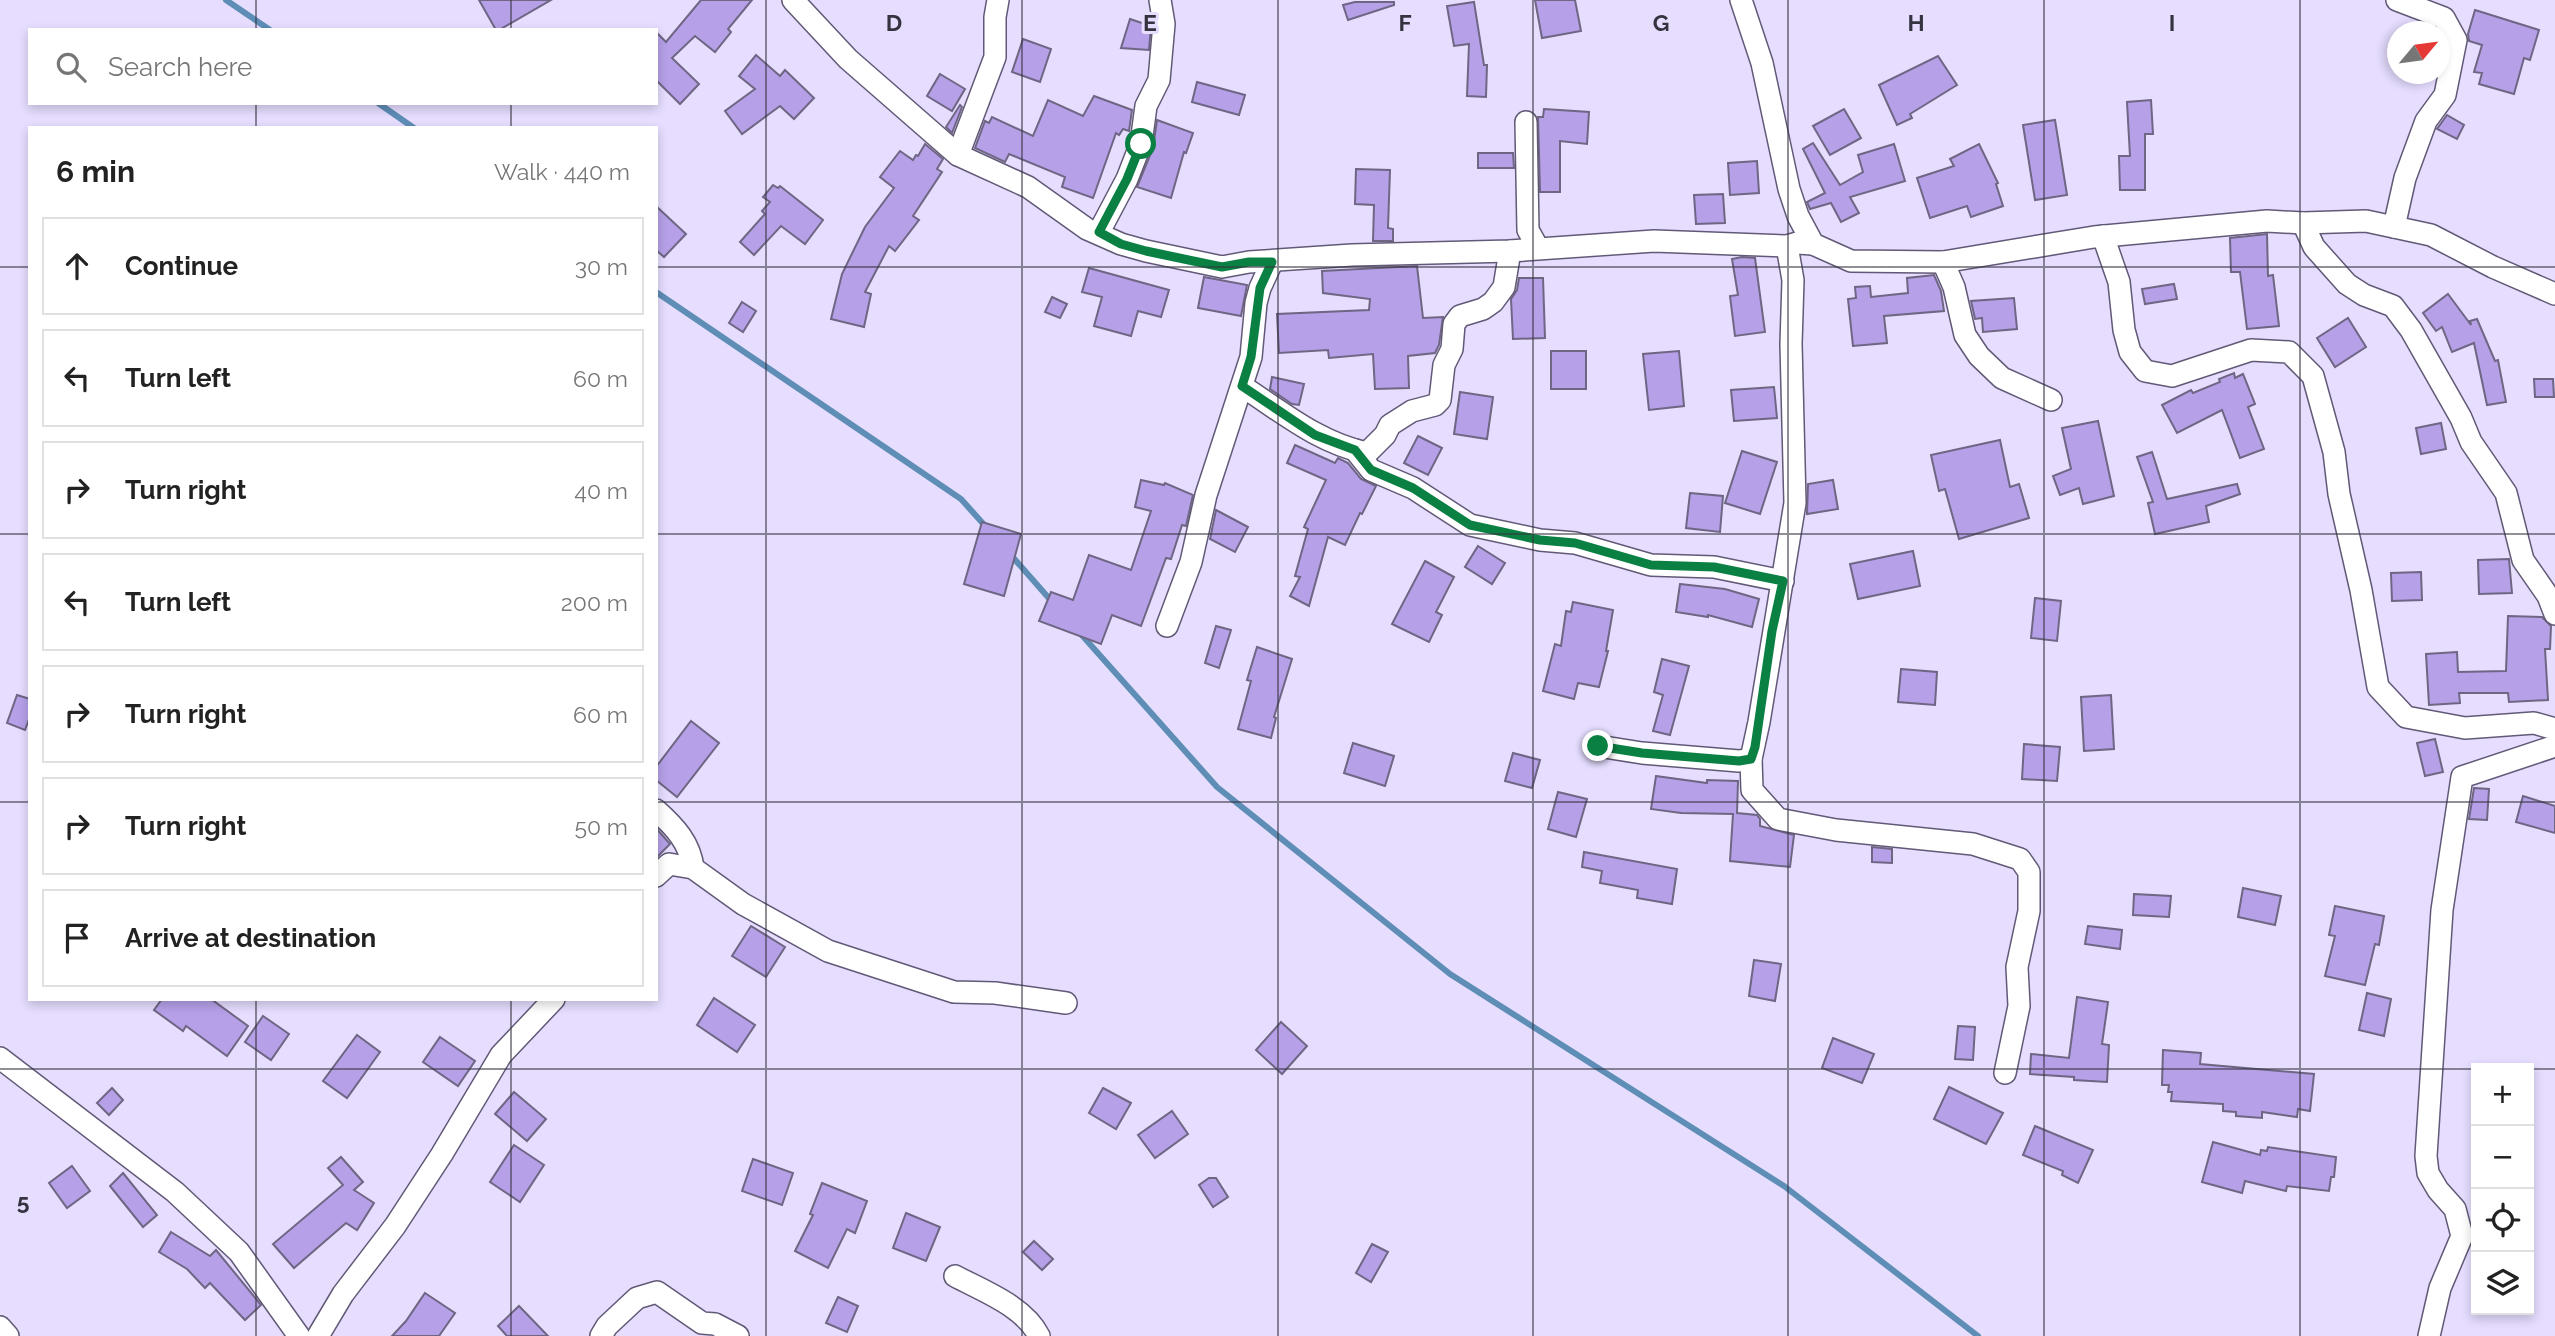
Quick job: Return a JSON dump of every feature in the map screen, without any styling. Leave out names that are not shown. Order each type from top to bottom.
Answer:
[{"type":"street","points":[[958,155],[995,57],[995,17],[998,0]]},
{"type":"street","points":[[1099,232],[1127,179],[1141,144],[1146,106],[1158,80],[1164,24],[1160,0]]},
{"type":"street","points":[[1741,0],[1762,63],[1789,189],[1798,216],[1813,244]]},
{"type":"street","points":[[2394,227],[2405,178],[2426,121],[2445,95],[2456,40],[2444,18],[2397,0]]},
{"type":"street","points":[[805,5],[848,59],[958,155],[1028,187],[1087,229],[1121,244],[1222,267],[1249,262],[1352,255],[1510,251],[1654,241],[1787,246],[1797,243],[1813,244],[1851,261],[1943,262],[2103,236],[2267,221],[2366,221],[2431,235],[2493,267],[2555,294]]},
{"type":"street","points":[[1525,122],[1528,230],[1538,248]]},
{"type":"street","points":[[2303,223],[2314,247],[2347,284],[2364,295],[2393,306],[2411,330],[2461,418],[2471,442],[2506,493],[2523,560],[2548,596],[2555,614]]},
{"type":"street","points":[[2103,236],[2119,282],[2124,330],[2130,352],[2145,370],[2172,376],[2251,350],[2289,352],[2313,376],[2334,452],[2339,494],[2361,590],[2378,687],[2406,717],[2465,728],[2534,723],[2555,729]]},
{"type":"street","points":[[1787,246],[1793,280],[1791,344],[1795,503],[1751,759],[1752,790],[1778,819],[1836,830],[1973,844],[2020,859],[2029,872],[2029,911],[2017,967],[2019,1006],[2005,1073]]},
{"type":"street","points":[[1242,386],[1315,435],[1367,453],[1385,435],[1390,425],[1412,411],[1435,405],[1440,400],[1444,365],[1452,349],[1454,324],[1460,316],[1483,309],[1493,302],[1504,287],[1510,251]]},
{"type":"street","points":[[1167,626],[1191,562],[1206,495],[1251,357],[1260,288],[1272,262]]},
{"type":"street","points":[[1943,262],[1954,287],[1965,335],[1979,356],[2001,378],[2051,400]]},
{"type":"street","points":[[1355,450],[1371,470],[1413,488],[1470,525],[1540,540],[1575,543],[1651,565],[1714,567],[1783,581]]},
{"type":"street","points":[[1598,746],[1642,753],[1739,761],[1751,759]]},
{"type":"street","points":[[2429,1336],[2440,1288],[2462,1236],[2455,1209],[2438,1190],[2428,1173],[2426,1156],[2442,910],[2462,777],[2555,746]]},
{"type":"street","points":[[658,812],[680,834],[691,853],[694,868]]},
{"type":"street","points":[[658,874],[668,864],[694,868],[743,904],[828,951],[954,992],[995,993],[1066,1003]]},
{"type":"street","points":[[318,1336],[344,1294],[429,1175],[501,1055],[552,1001]]},
{"type":"street","points":[[0,1058],[175,1192],[239,1252],[299,1336]]},
{"type":"street","points":[[955,1276],[1006,1303],[1034,1327],[1039,1336]]},
{"type":"street","points":[[601,1336],[607,1326],[636,1297],[657,1293],[702,1323],[715,1324],[738,1336]]},
{"type":"street","points":[[0,1327],[8,1336]]},
{"type":"building","points":[[479,0],[551,0],[502,28],[495,28]]},
{"type":"building","points":[[701,0],[752,0],[728,29],[731,32],[715,52],[695,36],[672,58],[699,84],[680,104],[658,82],[658,34],[666,42]]},
{"type":"building","points":[[1535,0],[1575,0],[1581,31],[1542,38]]},
{"type":"building","points":[[1355,2],[1394,2],[1394,5],[1348,20],[1343,5]]},
{"type":"building","points":[[1474,2],[1484,65],[1487,65],[1486,97],[1467,96],[1469,44],[1454,46],[1447,6]]},
{"type":"building","points":[[2475,10],[2539,30],[2530,60],[2524,58],[2514,94],[2479,84],[2482,73],[2474,72],[2482,45],[2469,41],[2468,34]]},
{"type":"building","points":[[1130,19],[1151,26],[1149,50],[1121,48]]},
{"type":"building","points":[[1023,39],[1051,49],[1040,82],[1012,72]]},
{"type":"building","points":[[756,55],[780,76],[785,70],[814,98],[794,119],[780,106],[742,134],[725,111],[755,89],[739,76]]},
{"type":"building","points":[[1938,56],[1957,85],[1910,114],[1912,118],[1897,125],[1879,85]]},
{"type":"building","points":[[940,74],[965,89],[952,111],[927,96]]},
{"type":"building","points":[[1197,82],[1245,95],[1239,115],[1192,102]]},
{"type":"building","points":[[1094,96],[1132,110],[1129,131],[1123,129],[1119,135],[1116,133],[1093,198],[1062,187],[1065,177],[1009,154],[1005,162],[975,148],[985,121],[989,123],[992,117],[1033,136],[1048,100],[1083,116]]},
{"type":"building","points":[[2151,100],[2153,134],[2145,134],[2145,190],[2120,190],[2119,156],[2130,156],[2127,102]]},
{"type":"building","points":[[960,105],[962,107],[952,133],[946,127]]},
{"type":"building","points":[[1544,109],[1589,112],[1587,144],[1560,141],[1560,192],[1540,192],[1538,117],[1543,117]]},
{"type":"building","points":[[1844,109],[1861,138],[1830,155],[1813,126]]},
{"type":"building","points":[[2447,115],[2464,125],[2457,139],[2437,129]]},
{"type":"building","points":[[1157,120],[1193,133],[1186,153],[1184,152],[1171,198],[1137,187],[1153,148]]},
{"type":"building","points":[[2055,120],[2067,195],[2035,200],[2023,125]]},
{"type":"building","points":[[1813,143],[1840,185],[1863,172],[1858,155],[1894,144],[1905,181],[1850,197],[1859,213],[1841,222],[1831,203],[1810,209],[1807,202],[1825,193],[1803,149]]},
{"type":"building","points":[[925,144],[943,159],[937,169],[942,172],[913,216],[919,220],[895,251],[889,246],[865,292],[871,294],[864,327],[831,319],[842,274],[865,227],[894,188],[880,177],[900,151],[913,160]]},
{"type":"building","points":[[1979,144],[1998,183],[1996,184],[2003,206],[1971,217],[1967,206],[1930,218],[1917,178],[1954,166],[1950,159]]},
{"type":"building","points":[[1478,153],[1513,153],[1514,168],[1478,168]]},
{"type":"building","points":[[1757,161],[1759,193],[1730,195],[1728,163]]},
{"type":"building","points":[[1356,169],[1390,170],[1388,228],[1393,229],[1393,241],[1373,241],[1374,205],[1355,204]]},
{"type":"building","points":[[773,185],[778,188],[780,186],[823,220],[805,244],[781,226],[754,255],[740,242],[765,214],[762,211],[770,202],[763,197]]},
{"type":"building","points":[[1723,194],[1725,223],[1696,224],[1694,195]]},
{"type":"building","points":[[658,208],[686,234],[664,257],[658,252]]},
{"type":"building","points":[[2267,234],[2268,276],[2273,275],[2279,326],[2247,329],[2240,272],[2231,272],[2230,238]]},
{"type":"building","points":[[1755,258],[1765,332],[1735,336],[1730,296],[1738,295],[1732,259]]},
{"type":"building","points":[[1417,266],[1423,318],[1443,317],[1439,345],[1435,353],[1408,356],[1409,388],[1375,389],[1373,354],[1329,358],[1328,350],[1279,353],[1277,314],[1369,310],[1370,299],[1323,293],[1322,271]]},
{"type":"building","points":[[1089,268],[1169,290],[1161,317],[1138,311],[1131,336],[1094,326],[1102,297],[1082,292]]},
{"type":"building","points":[[1934,275],[1941,291],[1944,311],[1884,316],[1887,343],[1853,346],[1848,299],[1856,298],[1855,287],[1870,286],[1871,297],[1908,293],[1907,278]]},
{"type":"building","points":[[1204,277],[1247,285],[1241,316],[1198,308]]},
{"type":"building","points":[[1519,278],[1543,278],[1545,338],[1513,339],[1511,299],[1517,290]]},
{"type":"building","points":[[2174,284],[2177,299],[2145,304],[2142,289]]},
{"type":"building","points":[[2448,294],[2471,325],[2470,321],[2477,319],[2495,361],[2498,360],[2506,402],[2487,405],[2474,343],[2452,352],[2442,327],[2436,331],[2423,313]]},
{"type":"building","points":[[1052,297],[1067,304],[1060,318],[1045,312]]},
{"type":"building","points":[[2014,298],[2017,329],[1983,332],[1982,318],[1975,319],[1971,301]]},
{"type":"building","points":[[742,302],[756,311],[743,332],[729,323]]},
{"type":"building","points":[[2348,318],[2366,347],[2335,367],[2317,338]]},
{"type":"building","points":[[1551,351],[1586,351],[1586,389],[1551,389]]},
{"type":"building","points":[[1679,351],[1684,406],[1649,410],[1643,354]]},
{"type":"building","points":[[2234,373],[2235,378],[2243,374],[2255,404],[2248,407],[2264,449],[2240,458],[2222,410],[2177,433],[2162,405],[2191,390],[2193,393],[2220,382],[2219,379]]},
{"type":"building","points":[[1272,377],[1304,384],[1299,405],[1292,404],[1270,389]]},
{"type":"building","points":[[2534,379],[2553,379],[2554,397],[2535,397]]},
{"type":"building","points":[[1774,387],[1777,418],[1734,421],[1731,390]]},
{"type":"building","points":[[1460,392],[1493,397],[1487,439],[1454,434]]},
{"type":"building","points":[[2098,421],[2114,496],[2083,504],[2079,488],[2060,495],[2053,476],[2071,469],[2062,428]]},
{"type":"building","points":[[2441,423],[2446,449],[2421,454],[2416,428]]},
{"type":"building","points":[[1418,436],[1442,448],[1428,475],[1404,463]]},
{"type":"building","points":[[2000,440],[2010,487],[2019,484],[2029,518],[1959,539],[1945,489],[1939,491],[1931,455]]},
{"type":"building","points":[[1295,445],[1335,463],[1338,458],[1348,463],[1361,479],[1376,486],[1345,545],[1328,537],[1309,606],[1290,596],[1300,577],[1295,576],[1308,529],[1304,527],[1326,480],[1287,463]]},
{"type":"building","points":[[1742,451],[1777,462],[1760,514],[1725,503]]},
{"type":"building","points":[[2152,452],[2167,499],[2237,484],[2240,494],[2206,506],[2209,522],[2155,534],[2148,503],[2153,502],[2137,457]]},
{"type":"building","points":[[1141,480],[1164,485],[1165,483],[1193,495],[1186,526],[1182,525],[1171,559],[1166,558],[1141,626],[1112,615],[1101,644],[1039,621],[1051,592],[1073,600],[1089,555],[1131,570],[1151,511],[1135,507]]},
{"type":"building","points":[[1833,480],[1838,509],[1807,514],[1808,484]]},
{"type":"building","points":[[1690,493],[1723,496],[1720,532],[1686,528]]},
{"type":"building","points":[[1216,510],[1248,527],[1235,552],[1210,539]]},
{"type":"building","points":[[982,522],[1021,534],[1004,596],[964,584]]},
{"type":"building","points":[[1478,546],[1505,563],[1492,584],[1465,567]]},
{"type":"building","points":[[1913,551],[1920,586],[1858,599],[1850,564]]},
{"type":"building","points":[[2509,559],[2512,593],[2479,594],[2478,560]]},
{"type":"building","points":[[1425,561],[1454,577],[1436,612],[1442,615],[1429,642],[1392,624]]},
{"type":"building","points":[[2421,572],[2422,600],[2392,601],[2391,573]]},
{"type":"building","points":[[1680,584],[1725,589],[1759,599],[1752,627],[1708,615],[1676,612]]},
{"type":"building","points":[[2035,598],[2061,601],[2057,641],[2031,638]]},
{"type":"building","points":[[1573,602],[1613,610],[1608,651],[1599,687],[1578,683],[1574,699],[1543,691],[1555,644],[1561,646],[1566,611],[1571,612]]},
{"type":"building","points":[[2508,616],[2542,617],[2551,626],[2550,649],[2545,649],[2548,700],[2509,702],[2508,693],[2459,693],[2460,703],[2429,705],[2426,654],[2457,652],[2458,672],[2506,671]]},
{"type":"building","points":[[1216,626],[1231,630],[1219,668],[1205,663]]},
{"type":"building","points":[[1257,647],[1292,659],[1274,717],[1276,718],[1271,738],[1238,729],[1251,681],[1247,680]]},
{"type":"building","points":[[1662,659],[1689,666],[1670,735],[1653,731],[1663,695],[1654,692]]},
{"type":"building","points":[[1901,669],[1937,672],[1935,705],[1898,702]]},
{"type":"building","points":[[17,695],[28,698],[28,722],[25,730],[7,723]]},
{"type":"building","points":[[2111,695],[2114,749],[2084,751],[2081,697]]},
{"type":"building","points":[[691,721],[719,743],[677,797],[658,782],[658,764]]},
{"type":"building","points":[[2435,739],[2443,772],[2425,776],[2417,743]]},
{"type":"building","points":[[1353,743],[1394,756],[1385,786],[1344,773]]},
{"type":"building","points":[[2024,744],[2060,747],[2057,781],[2022,779]]},
{"type":"building","points":[[1513,753],[1540,760],[1532,788],[1505,781]]},
{"type":"building","points":[[1656,776],[1707,783],[1707,780],[1738,781],[1737,813],[1757,815],[1760,826],[1794,835],[1790,867],[1730,861],[1733,814],[1681,813],[1651,809]]},
{"type":"building","points":[[2474,788],[2489,789],[2487,820],[2469,819]]},
{"type":"building","points":[[1558,792],[1587,799],[1576,837],[1548,829]]},
{"type":"building","points":[[2523,796],[2555,806],[2555,833],[2516,822]]},
{"type":"building","points":[[658,830],[670,844],[658,856]]},
{"type":"building","points":[[1872,847],[1892,849],[1892,863],[1872,862]]},
{"type":"building","points":[[1584,852],[1677,869],[1672,904],[1637,898],[1638,890],[1600,883],[1602,871],[1582,867]]},
{"type":"building","points":[[2243,888],[2281,896],[2275,925],[2238,917]]},
{"type":"building","points":[[2134,894],[2171,896],[2169,917],[2133,915]]},
{"type":"building","points":[[2335,906],[2384,916],[2379,945],[2375,944],[2365,985],[2325,976],[2335,936],[2329,935]]},
{"type":"building","points":[[751,926],[785,947],[766,977],[732,956]]},
{"type":"building","points":[[2088,926],[2122,930],[2120,949],[2085,944]]},
{"type":"building","points":[[1754,960],[1781,964],[1775,1001],[1749,996]]},
{"type":"building","points":[[2367,993],[2391,999],[2384,1036],[2359,1030]]},
{"type":"building","points":[[2077,997],[2108,1002],[2102,1044],[2109,1045],[2107,1082],[2030,1074],[2031,1054],[2069,1058]]},
{"type":"building","points":[[714,998],[755,1025],[737,1052],[697,1025]]},
{"type":"building","points":[[161,1001],[214,1001],[248,1026],[227,1056],[186,1026],[183,1031],[154,1010]]},
{"type":"building","points":[[263,1016],[289,1034],[271,1060],[245,1042]]},
{"type":"building","points":[[1281,1022],[1307,1046],[1282,1074],[1256,1050]]},
{"type":"building","points":[[1958,1026],[1975,1027],[1973,1060],[1955,1059]]},
{"type":"building","points":[[357,1035],[380,1052],[347,1098],[323,1081]]},
{"type":"building","points":[[440,1037],[475,1061],[458,1086],[423,1062]]},
{"type":"building","points":[[1833,1038],[1874,1054],[1862,1083],[1822,1068]]},
{"type":"building","points":[[2163,1050],[2201,1053],[2200,1064],[2314,1074],[2310,1111],[2298,1109],[2297,1117],[2262,1112],[2262,1118],[2236,1116],[2236,1112],[2223,1111],[2223,1104],[2171,1101],[2172,1092],[2168,1092],[2169,1085],[2162,1085]]},
{"type":"building","points":[[1949,1087],[2003,1113],[1986,1144],[1934,1119]]},
{"type":"building","points":[[112,1088],[123,1100],[109,1115],[97,1103]]},
{"type":"building","points":[[1103,1088],[1131,1103],[1116,1129],[1089,1113]]},
{"type":"building","points":[[514,1092],[546,1119],[527,1141],[495,1114]]},
{"type":"building","points":[[1172,1111],[1188,1134],[1155,1158],[1138,1135]]},
{"type":"building","points":[[2035,1126],[2093,1150],[2078,1183],[2062,1175],[2063,1171],[2023,1155]]},
{"type":"building","points":[[2213,1142],[2260,1155],[2261,1150],[2267,1151],[2268,1147],[2336,1157],[2334,1177],[2331,1177],[2329,1191],[2287,1186],[2286,1191],[2245,1181],[2242,1193],[2202,1182]]},
{"type":"building","points":[[514,1145],[544,1165],[520,1202],[490,1182]]},
{"type":"building","points":[[341,1157],[363,1182],[354,1190],[374,1203],[357,1230],[346,1223],[294,1268],[273,1244],[343,1185],[328,1168]]},
{"type":"building","points":[[753,1159],[793,1173],[782,1205],[742,1191]]},
{"type":"building","points":[[72,1166],[90,1191],[67,1208],[49,1183]]},
{"type":"building","points":[[123,1173],[157,1215],[143,1227],[110,1186]]},
{"type":"building","points":[[1209,1178],[1216,1178],[1228,1197],[1213,1207],[1199,1185]]},
{"type":"building","points":[[822,1183],[867,1201],[855,1233],[847,1229],[828,1268],[795,1251],[813,1215],[810,1214]]},
{"type":"building","points":[[906,1213],[940,1227],[926,1261],[893,1248]]},
{"type":"building","points":[[171,1232],[210,1256],[216,1250],[261,1305],[245,1320],[210,1283],[205,1288],[187,1269],[159,1252]]},
{"type":"building","points":[[1034,1241],[1053,1259],[1042,1270],[1023,1252]]},
{"type":"building","points":[[1372,1244],[1388,1252],[1371,1282],[1356,1273]]},
{"type":"building","points":[[425,1293],[455,1313],[439,1336],[392,1336],[406,1321]]},
{"type":"building","points":[[838,1297],[858,1306],[847,1332],[826,1323]]},
{"type":"building","points":[[519,1306],[548,1336],[507,1336],[498,1326]]},
{"type":"waterway","points":[[226,0],[267,28]]},
{"type":"waterway","points":[[381,105],[411,126]]},
{"type":"waterway","points":[[658,293],[961,499],[987,528]]},
{"type":"waterway","points":[[1010,554],[1054,604]]},
{"type":"waterway","points":[[1080,633],[1217,787],[1450,974],[1784,1186],[1978,1336]]},
{"type":"route","points":[[1141,144],[1127,179],[1099,232],[1121,244],[1222,267],[1249,262],[1272,262],[1256,303],[1251,357],[1242,386],[1315,435],[1355,450],[1371,470],[1413,488],[1470,525],[1540,540],[1575,543],[1651,565],[1714,567],[1783,581],[1751,759],[1739,761],[1642,753],[1598,746]]}]
